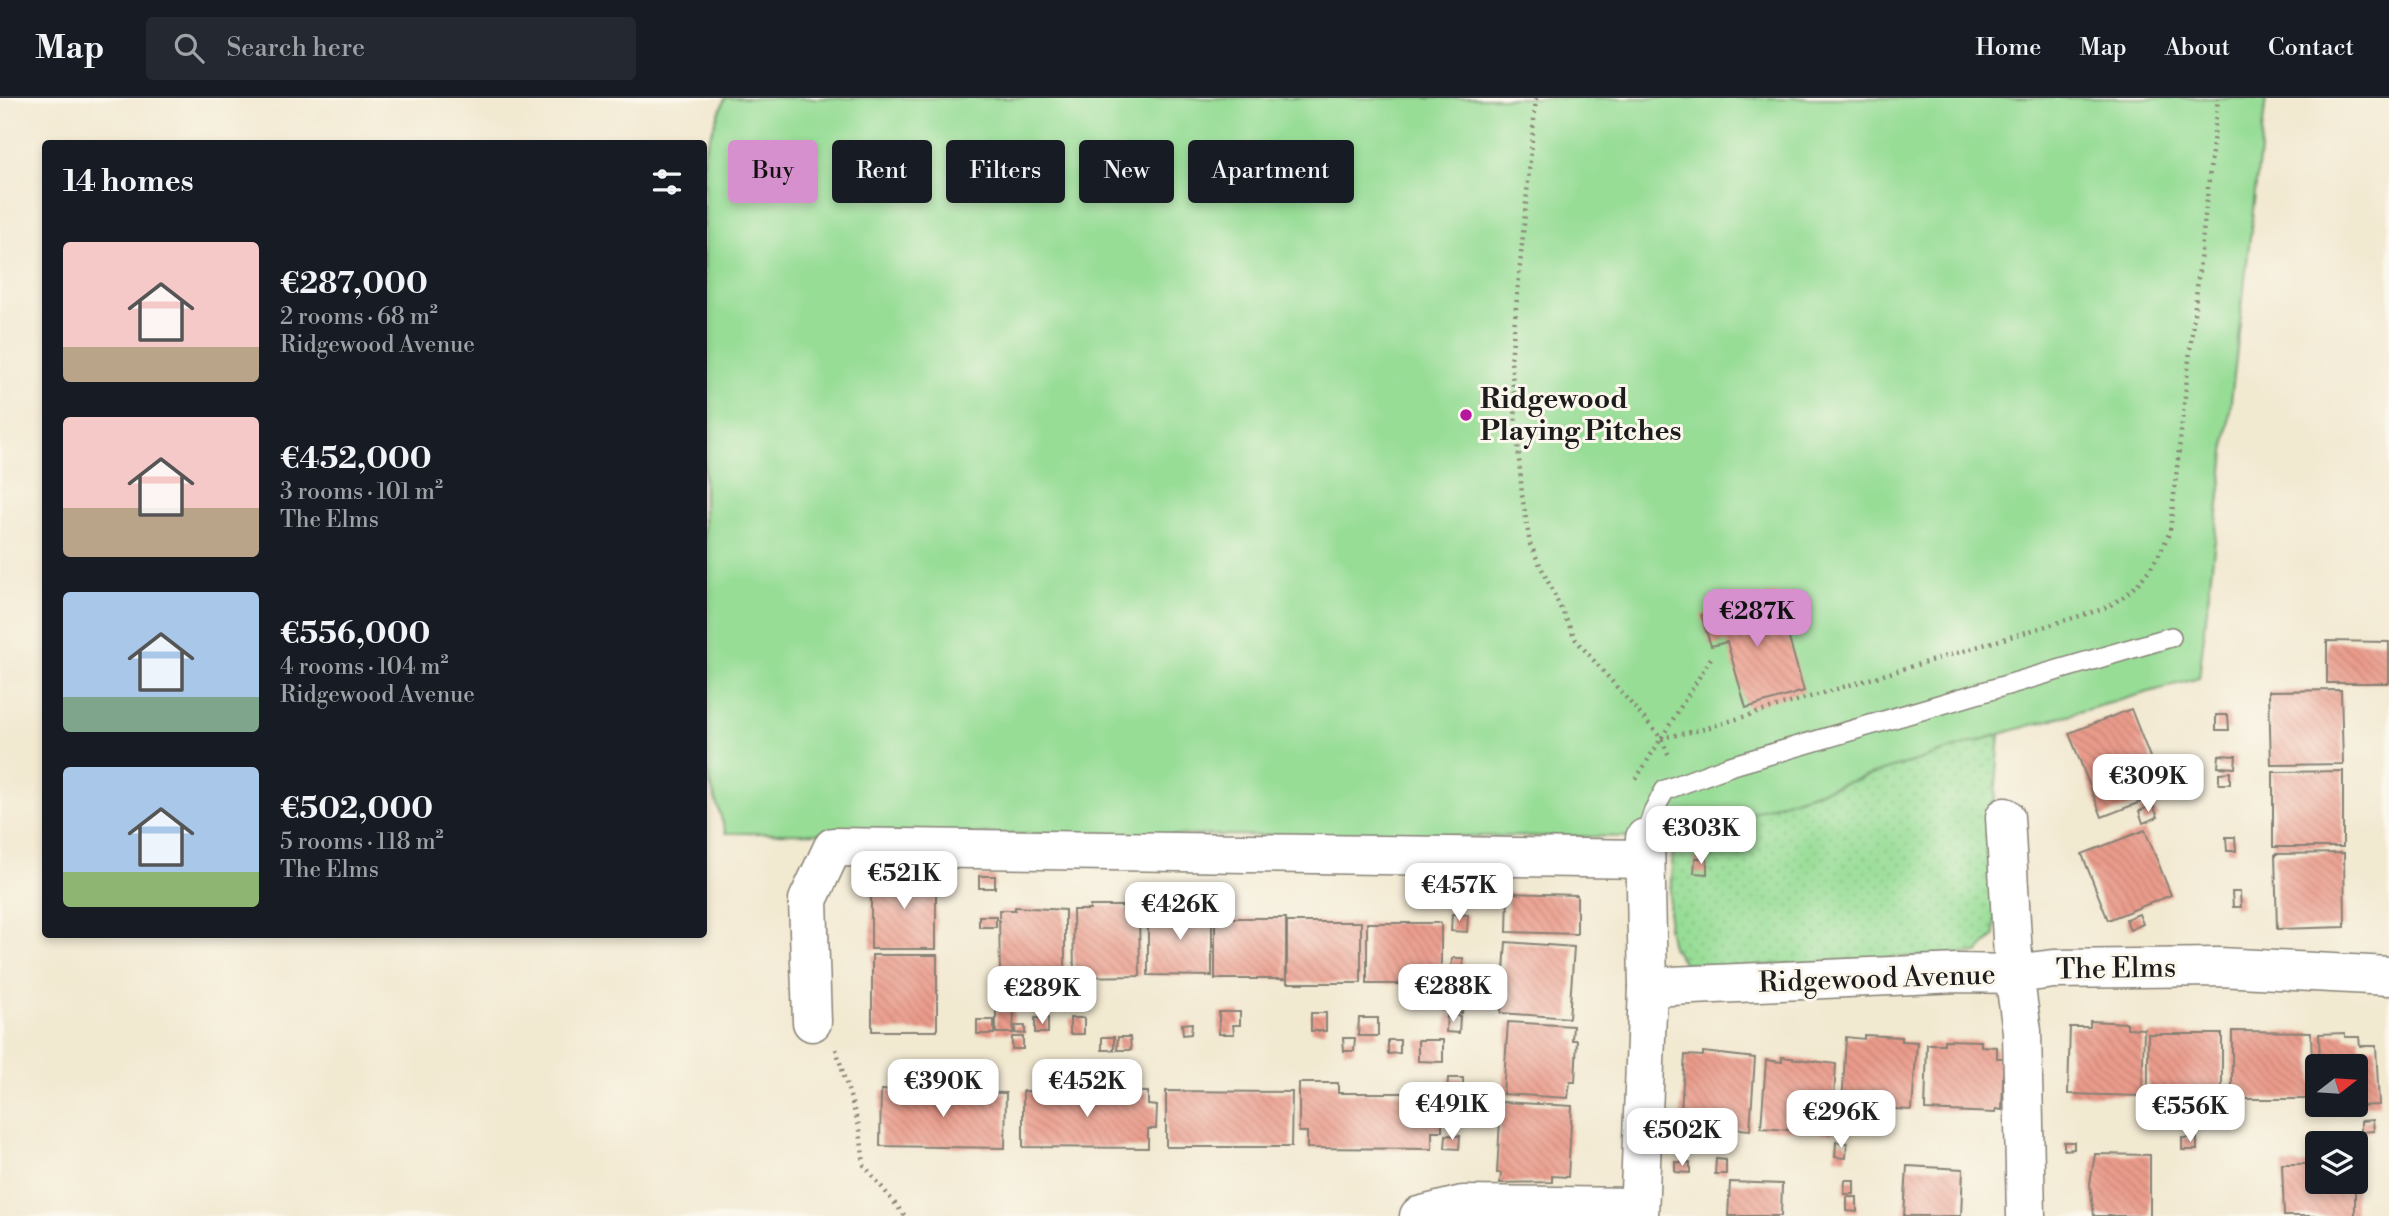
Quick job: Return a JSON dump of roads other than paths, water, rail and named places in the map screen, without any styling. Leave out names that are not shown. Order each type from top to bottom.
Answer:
[{"type":"street","points":[[2005,817],[2014,975]]},
{"type":"street","points":[[812,1022],[808,900],[833,847],[1645,849],[1648,987],[1638,1211],[1463,1205],[1419,1216]]},
{"type":"street","name":"The Elms","points":[[2014,975],[2054,969],[2219,967],[2389,976]]},
{"type":"street","name":"Ridgewood Avenue","points":[[1648,987],[1958,973],[2014,975],[2022,1031],[2025,1216]]},
{"type":"lane","points":[[1645,849],[1654,810],[1665,790],[1730,766],[2171,637]]},
{"type":"place","name":"Ridgewood Playing Pitches","points":[[1466,415]]}]
